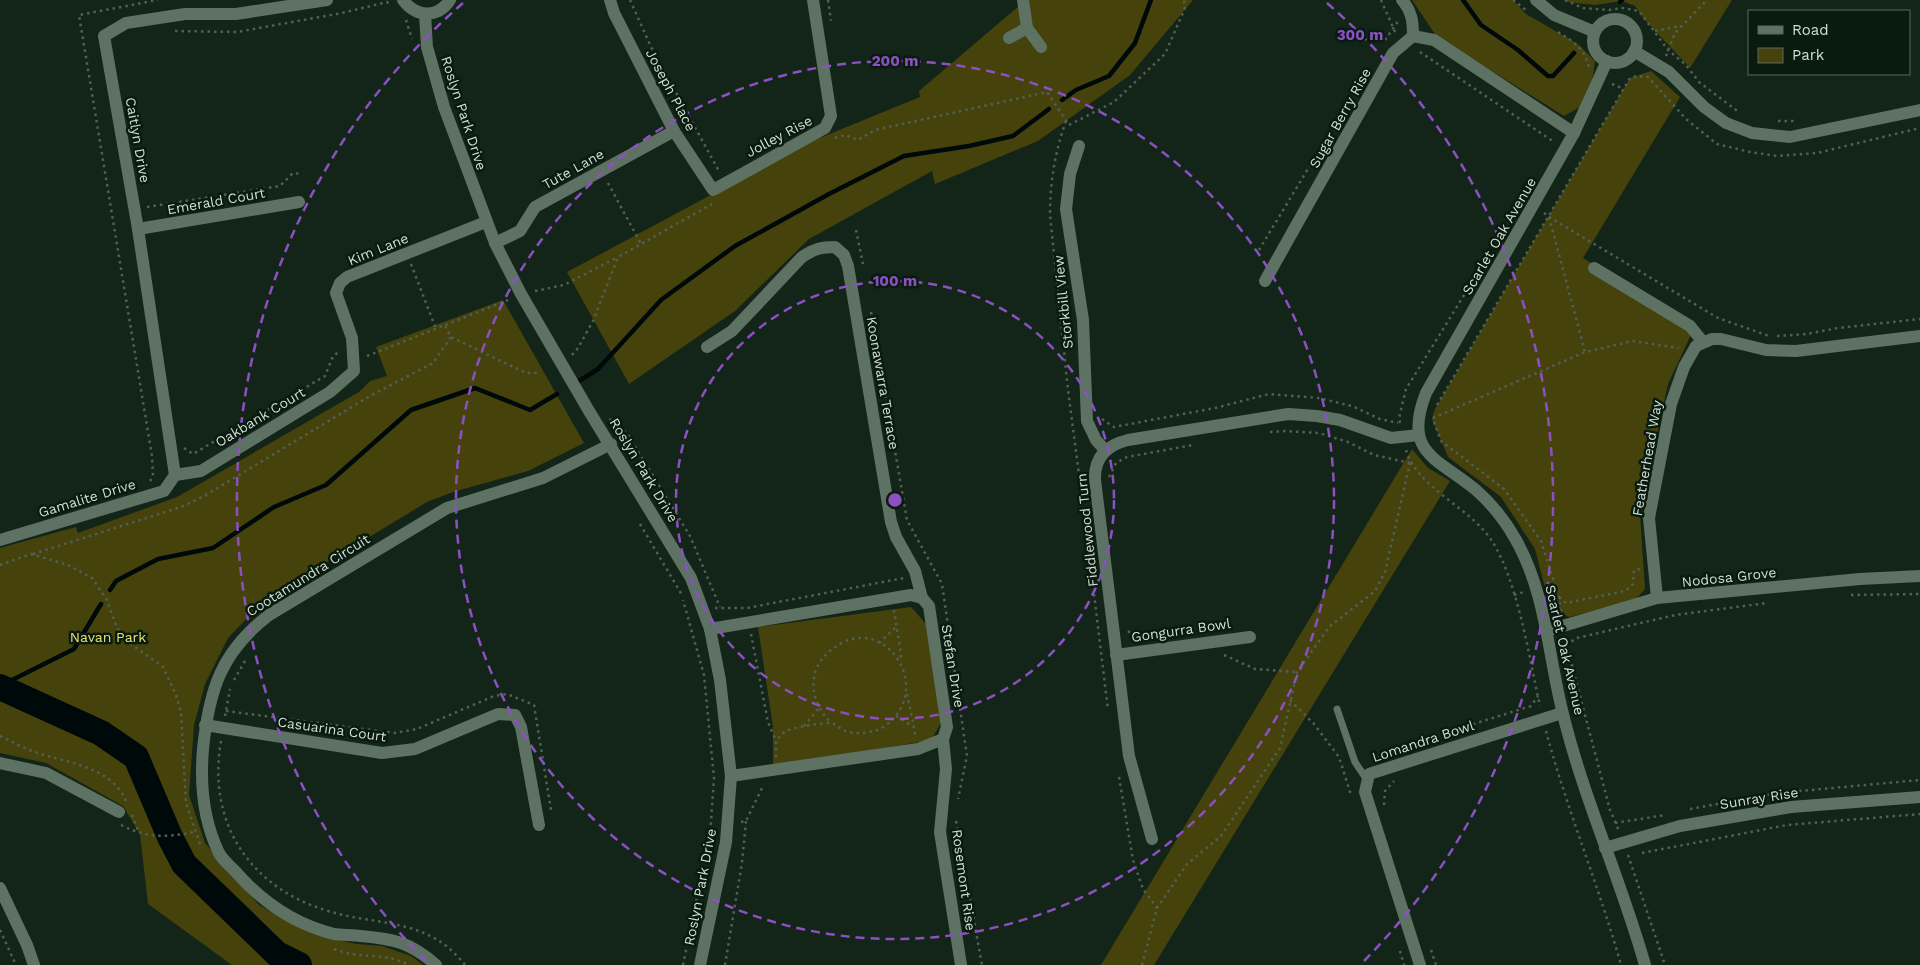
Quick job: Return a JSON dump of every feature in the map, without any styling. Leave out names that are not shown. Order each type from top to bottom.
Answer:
[{"type":"street","name":"Caitlyn Drive","points":[[174,475],[144,228],[104,36],[126,23],[185,14],[236,14],[327,0]]},
{"type":"street","points":[[398,3],[416,12],[425,14],[438,12],[450,0]]},
{"type":"street","name":"Joseph Place","points":[[610,0],[614,13],[674,131],[714,195]]},
{"type":"street","name":"Jolley Rise","points":[[714,195],[724,183],[825,128],[830,116],[813,0]]},
{"type":"street","points":[[1023,0],[1027,28],[1041,47]]},
{"type":"street","points":[[1536,0],[1554,15],[1595,32]]},
{"type":"street","points":[[1405,3],[1413,20],[1409,39],[1434,40],[1574,133]]},
{"type":"street","name":"Roslyn Park Drive","points":[[425,14],[427,47],[444,107],[486,222],[518,296],[558,357],[691,578],[710,629],[720,680],[731,776],[726,842],[700,965]]},
{"type":"street","points":[[1608,20],[1623,20],[1629,24],[1636,37],[1634,51],[1625,60],[1619,62],[1607,61],[1596,51],[1594,44],[1595,32],[1601,24],[1608,20]]},
{"type":"street","points":[[1008,38],[1027,28]]},
{"type":"street","name":"Sugar Berry Rise","points":[[1265,281],[1393,53],[1409,39]]},
{"type":"street","points":[[1634,51],[1658,64],[1726,123],[1752,133],[1790,137],[1920,110]]},
{"type":"street","name":"Scarlet Oak Avenue","points":[[1607,61],[1574,133],[1426,393],[1418,415],[1419,435],[1434,462],[1475,490],[1488,502],[1512,533],[1531,571],[1540,602],[1562,714],[1587,798],[1645,965]]},
{"type":"street","name":"Tute Lane","points":[[495,243],[520,231],[535,207],[674,131]]},
{"type":"street","name":"Storkbill View","points":[[1079,146],[1070,174],[1066,209],[1083,320],[1087,421],[1096,440],[1105,450]]},
{"type":"street","name":"Emerald Court","points":[[144,228],[299,202]]},
{"type":"street","name":"Kim Lane","points":[[354,371],[352,338],[336,293],[340,283],[347,277],[486,222]]},
{"type":"street","name":"Koonawarra Terrace","points":[[707,347],[732,331],[808,253],[824,247],[835,247],[844,255],[848,266],[891,522],[917,576],[922,598]]},
{"type":"street","points":[[1594,268],[1690,326],[1703,342],[1712,339],[1766,350],[1796,351],[1920,336]]},
{"type":"street","name":"Featherhead Way","points":[[1657,598],[1649,518],[1671,404],[1690,354],[1696,346],[1703,342]]},
{"type":"street","name":"Oakbank Court","points":[[174,475],[201,471],[330,392],[354,371]]},
{"type":"street","points":[[1105,450],[1118,442],[1128,440],[1288,414],[1340,420],[1391,438],[1419,435]]},
{"type":"street","name":"Cootamundra Circuit","points":[[436,965],[418,949],[389,938],[334,934],[280,913],[250,888],[220,854],[206,813],[201,774],[205,725],[210,700],[232,652],[246,633],[269,615],[447,508],[543,478],[611,444]]},
{"type":"street","name":"Fiddlewood Turn","points":[[1105,450],[1097,462],[1095,470],[1116,655],[1129,756],[1152,839]]},
{"type":"street","name":"Gamalite Drive","points":[[0,540],[164,491],[174,475]]},
{"type":"street","name":"Nodosa Grove","points":[[1546,631],[1657,598],[1860,579],[1920,576]]},
{"type":"street","points":[[710,629],[911,595],[922,598]]},
{"type":"street","name":"Stefan Drive","points":[[922,598],[929,606],[947,727],[943,739]]},
{"type":"street","name":"Gongurra Bowl","points":[[1116,655],[1250,636]]},
{"type":"street","name":"Casuarina Court","points":[[205,725],[382,753],[415,749],[498,714],[515,715],[521,727],[540,826]]},
{"type":"street","name":"Lomandra Bowl","points":[[1420,965],[1365,792],[1369,774],[1562,714]]},
{"type":"street","points":[[731,776],[918,748],[943,739]]},
{"type":"street","name":"Rosemont Rise","points":[[943,739],[946,769],[940,832],[961,965]]},
{"type":"street","points":[[0,763],[46,773],[118,812]]},
{"type":"street","name":"Sunray Rise","points":[[1605,848],[1680,826],[1792,807],[1920,797]]},
{"type":"street","points":[[0,888],[28,945],[34,965]]},
{"type":"lane","points":[[1337,708],[1355,762],[1367,780]]},
{"type":"path","points":[[146,486],[153,476],[152,456],[79,15],[158,0]]},
{"type":"path","points":[[630,0],[651,47],[724,183]]},
{"type":"path","points":[[833,138],[845,135],[858,140],[875,130],[1047,92],[1069,125],[1114,102],[1165,54],[1185,8],[1184,0]]},
{"type":"path","points":[[1381,0],[1396,34],[1409,39],[1556,143]]},
{"type":"path","points":[[1513,0],[1528,12]]},
{"type":"path","points":[[1565,0],[1583,8],[1609,10],[1622,8],[1639,11],[1668,50],[1686,64],[1699,82],[1745,116]]},
{"type":"path","points":[[1690,354],[1676,347],[1633,340],[1585,352],[1432,419],[1435,409],[1630,78],[1637,76],[1648,77],[1668,50],[1675,33],[1708,0]]},
{"type":"path","points":[[168,32],[186,29],[237,32],[342,13],[387,2],[398,3]]},
{"type":"path","points":[[1381,48],[1394,28],[1405,3]]},
{"type":"path","points":[[405,15],[413,42]]},
{"type":"path","points":[[1655,31],[1682,26]]},
{"type":"path","points":[[1556,32],[1578,44],[1587,60],[1590,75],[1624,89]]},
{"type":"path","points":[[1259,250],[1361,80]]},
{"type":"path","points":[[1776,121],[1800,121]]},
{"type":"path","points":[[601,171],[641,244]]},
{"type":"path","points":[[146,207],[280,186],[293,173],[301,174]]},
{"type":"path","points":[[182,447],[194,454],[325,376],[332,356],[342,350],[354,350],[363,357],[436,330],[518,296],[564,285],[641,244],[714,195]]},
{"type":"path","points":[[144,228],[145,198]]},
{"type":"path","points":[[1534,206],[1549,217],[1718,318],[1770,336],[1807,334],[1838,328],[1920,319]]},
{"type":"path","points":[[1549,217],[1585,352]]},
{"type":"path","points":[[407,254],[436,330]]},
{"type":"path","points":[[572,355],[593,321],[618,256]]},
{"type":"path","points":[[1729,341],[1736,324]]},
{"type":"path","points":[[445,326],[451,337],[526,373],[538,373]]},
{"type":"path","points":[[0,565],[181,507],[206,495],[370,396],[433,363],[451,337]]},
{"type":"path","points":[[1068,390],[1085,388]]},
{"type":"path","points":[[1100,412],[1102,420],[1114,427],[1215,408],[1269,394],[1326,400],[1352,406],[1380,419],[1400,424]]},
{"type":"path","points":[[598,423],[613,419],[628,435],[690,536],[720,607]]},
{"type":"path","points":[[1267,432],[1319,433],[1348,442],[1374,455],[1410,463],[1424,480],[1451,500],[1491,540],[1508,573],[1556,769],[1608,920],[1621,965]]},
{"type":"path","points":[[1109,485],[1109,478],[1116,463],[1127,457],[1196,444]]},
{"type":"path","points":[[1142,965],[1156,908],[1187,864],[1221,836],[1257,785],[1280,748],[1297,672],[1329,627],[1375,592],[1386,572],[1410,463]]},
{"type":"path","points":[[638,519],[682,596],[704,675],[714,778],[710,829],[683,965]]},
{"type":"path","points":[[32,554],[68,565],[92,578],[107,600],[117,628],[128,642],[164,667],[176,695],[180,712],[186,803],[199,845],[205,852]]},
{"type":"path","points":[[1559,597],[1566,603],[1625,591],[1633,584],[1634,570],[1654,566]]},
{"type":"path","points":[[687,616],[703,610],[720,607],[747,608],[936,572]]},
{"type":"path","points":[[889,581],[901,655],[900,660]]},
{"type":"path","points":[[1844,595],[1920,594]]},
{"type":"path","points":[[1672,598],[1676,615]]},
{"type":"path","points":[[1566,645],[1577,638],[1676,615],[1769,602]]},
{"type":"path","points":[[747,608],[768,722],[776,741],[776,769]]},
{"type":"path","points":[[878,643],[896,626]]},
{"type":"path","points":[[1128,628],[1129,634],[1135,637],[1146,635],[1148,650]]},
{"type":"path","points":[[907,691],[904,702],[896,716],[884,727],[872,732],[855,733],[845,731],[831,723],[819,708],[813,693],[814,676],[825,654],[847,640],[858,639],[878,643],[888,648],[900,660],[906,674],[907,691],[914,727]]},
{"type":"path","points":[[1218,652],[1256,668],[1297,672]]},
{"type":"path","points":[[247,656],[230,686],[217,784],[223,815],[238,847],[262,876],[298,900],[324,910],[367,921],[401,924],[435,937],[465,965]]},
{"type":"path","points":[[1102,673],[1118,670]]},
{"type":"path","points":[[226,710],[352,729],[395,733],[417,729],[494,696],[507,694],[534,705],[552,810]]},
{"type":"path","points":[[1290,700],[1314,724],[1339,757],[1354,804]]},
{"type":"path","points":[[803,727],[819,708]]},
{"type":"path","points":[[776,741],[788,729],[831,723]]},
{"type":"path","points":[[1538,735],[1547,732]]},
{"type":"path","points":[[945,759],[967,756]]},
{"type":"path","points":[[1384,808],[1385,791],[1397,778]]},
{"type":"path","points":[[725,965],[742,863],[746,821],[760,786],[769,785]]},
{"type":"path","points":[[1638,853],[1786,825],[1920,814]]},
{"type":"path","points":[[710,829],[746,821]]},
{"type":"path","points":[[140,834],[170,837],[194,832]]},
{"type":"path","points":[[0,930],[16,965]]},
{"type":"path","points":[[1398,947],[1404,965]]},
{"type":"path","points":[[1430,947],[1436,965]]},
{"type":"path","points":[[332,948],[349,955],[393,957],[409,965]]},
{"type":"green space","points":[[1026,0],[1193,0],[1130,75],[1038,141],[935,184],[932,171],[809,239],[735,311],[629,384],[567,272],[810,142],[920,97],[919,91]]},
{"type":"green space","points":[[1412,0],[1513,0],[1526,14],[1578,44],[1595,61],[1593,76],[1580,107],[1564,116],[1437,37]]},
{"type":"green space","points":[[1565,0],[1732,0],[1690,68],[1644,19],[1635,6],[1622,1],[1595,5],[1567,2]]},
{"type":"green space","points":[[1651,71],[1680,97],[1583,258],[1685,320],[1691,335],[1668,384],[1640,514],[1645,589],[1634,601],[1569,617],[1550,607],[1535,549],[1501,497],[1448,457],[1432,419],[1435,409],[1630,78]]},
{"type":"green space","name":"Navan Park","points":[[503,300],[584,443],[528,471],[453,492],[427,502],[313,571],[256,609],[228,638],[205,684],[194,725],[189,795],[205,843],[259,905],[310,933],[356,944],[382,946],[411,956],[423,965],[232,965],[148,904],[140,834],[123,806],[46,763],[0,753],[0,548],[76,527],[78,533],[177,497],[359,392],[370,381],[387,376],[376,347]]},
{"type":"green space","points":[[1412,449],[1428,468],[1450,481],[1154,965],[1101,965]]},
{"type":"green space","points":[[911,607],[927,625],[941,723],[931,740],[773,767],[773,727],[758,627]]},
{"type":"waterway","points":[[1062,100],[1076,90],[1109,76],[1135,43],[1151,0]]},
{"type":"waterway","points":[[1463,0],[1481,25],[1518,50],[1548,76],[1553,76],[1574,53]]},
{"type":"waterway","points":[[1602,22],[1607,16]]},
{"type":"waterway","points":[[576,383],[598,369],[661,300],[735,246],[829,194],[904,156],[969,146],[1013,136],[1049,109]]},
{"type":"waterway","points":[[110,590],[116,581],[158,559],[213,548],[274,507],[326,485],[411,410],[475,388],[530,410],[557,394]]},
{"type":"waterway","points":[[0,686],[74,649],[101,604]]},
{"type":"waterway","points":[[0,687],[101,733],[136,757],[170,837],[184,864],[277,954],[299,965]]}]
